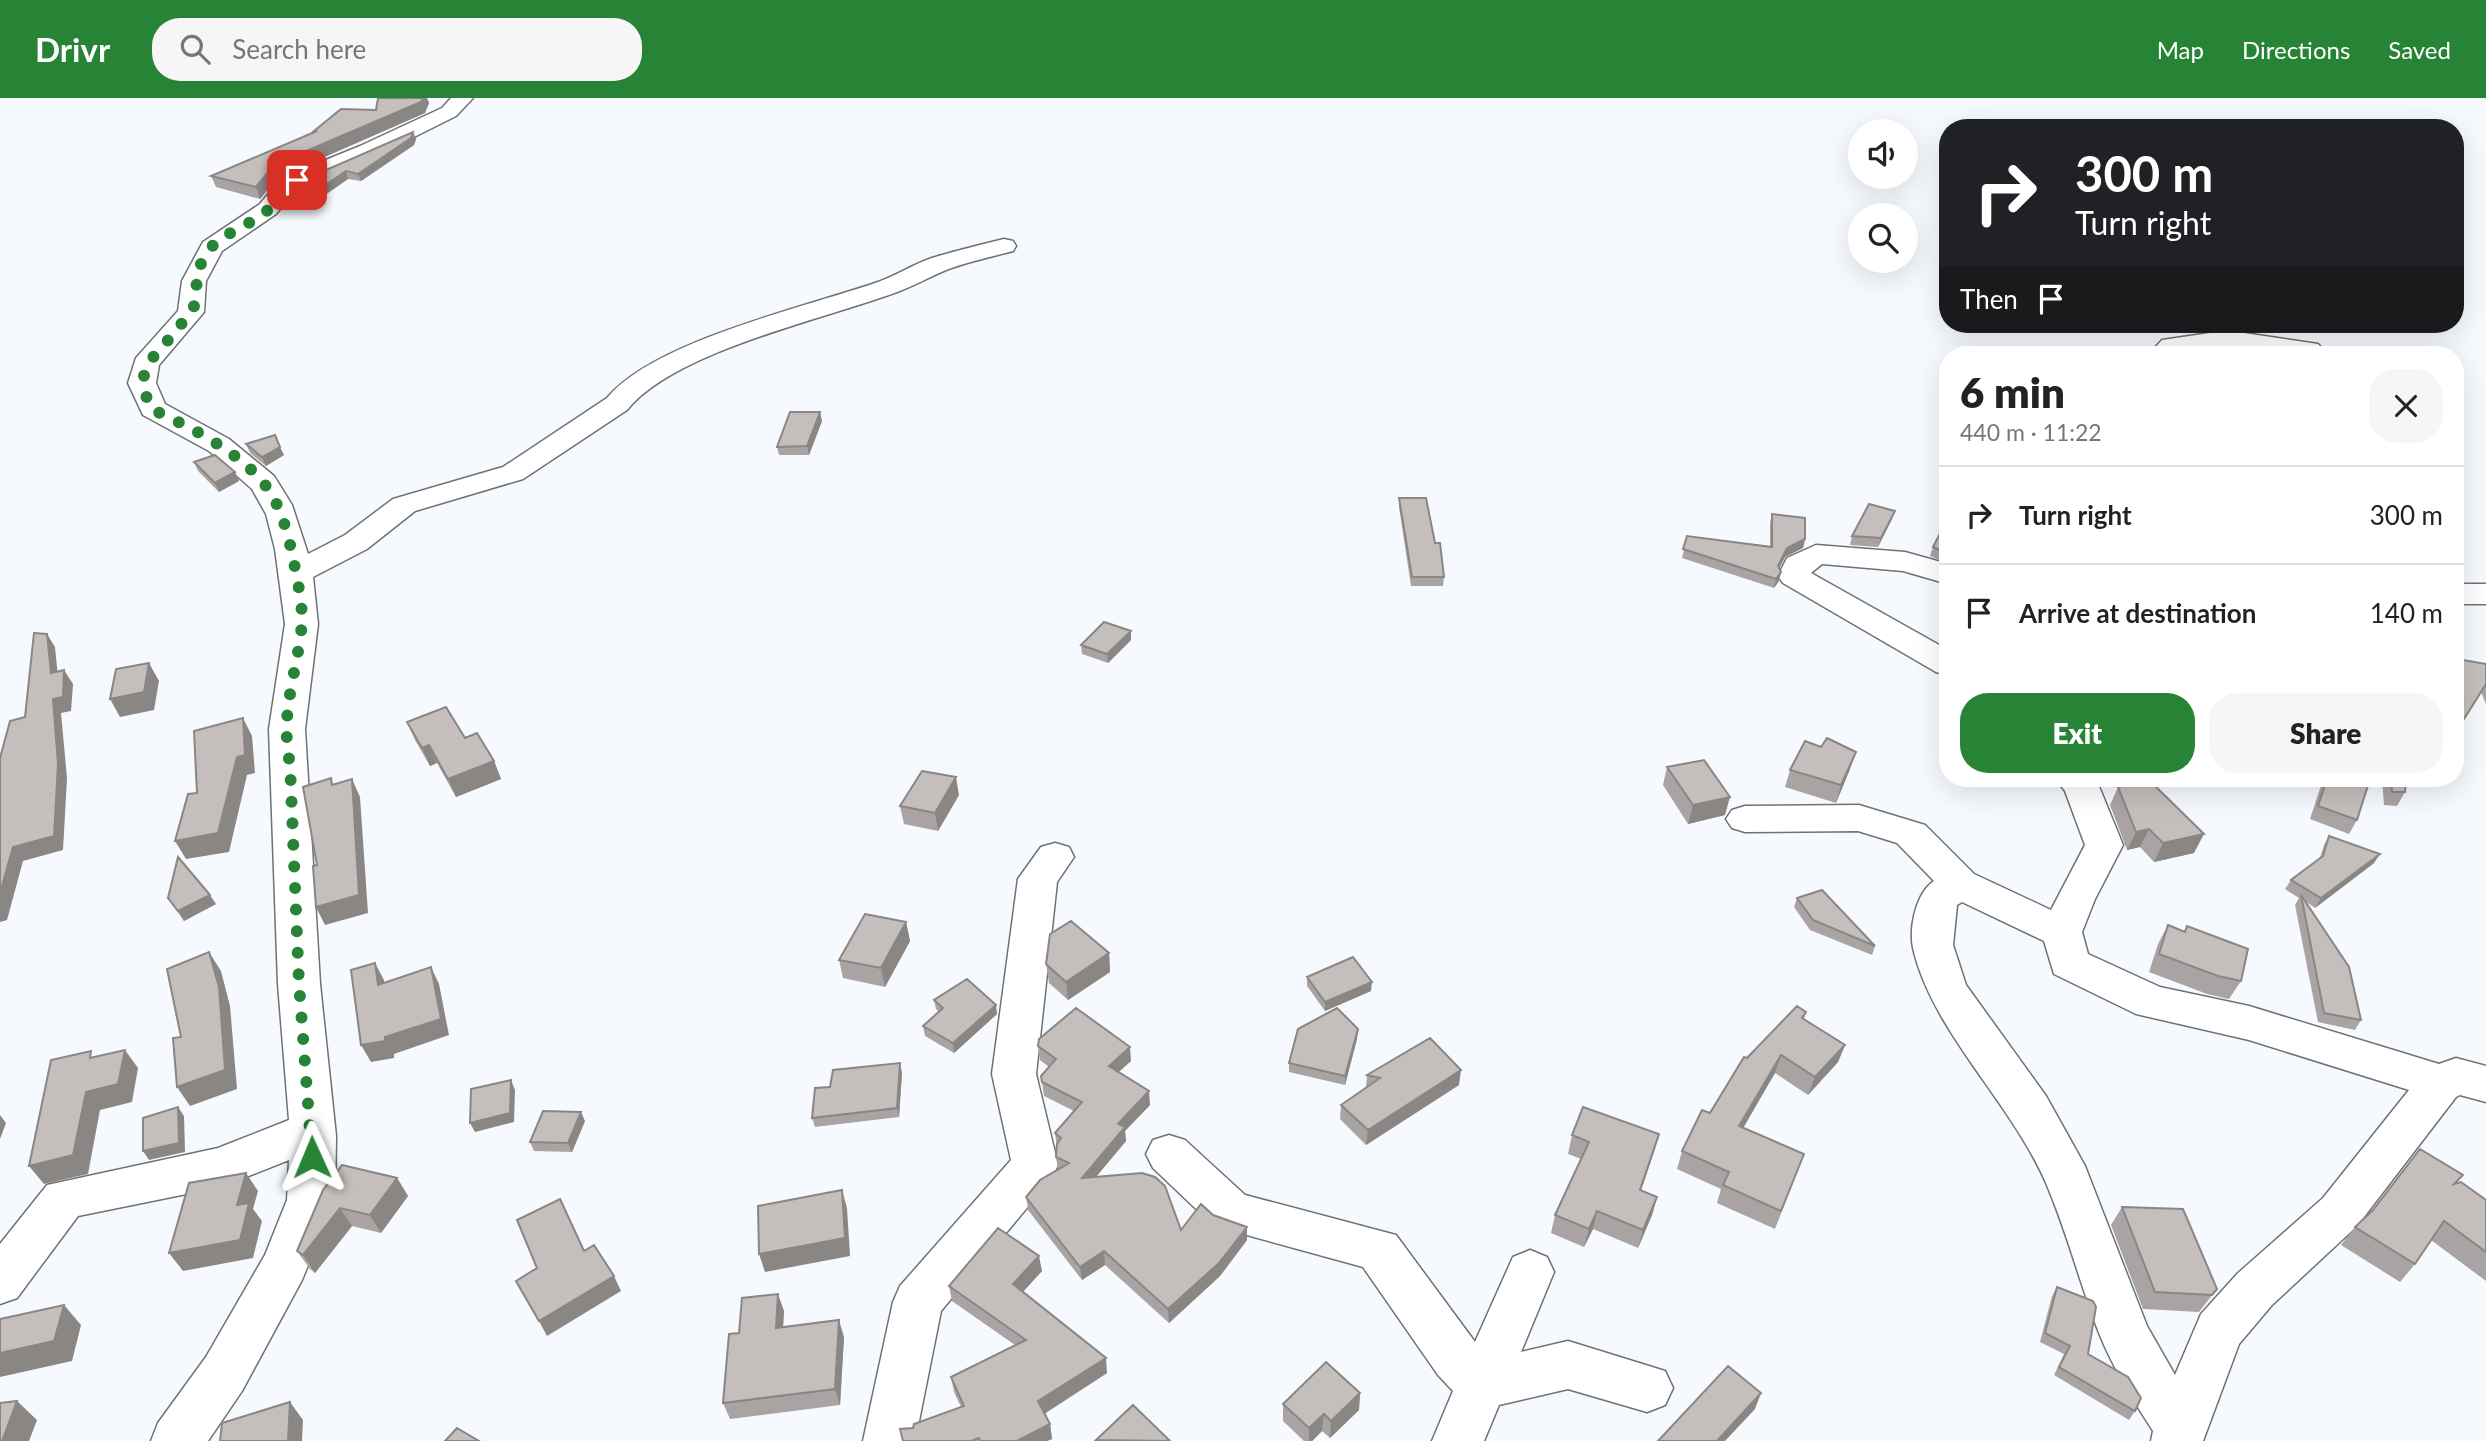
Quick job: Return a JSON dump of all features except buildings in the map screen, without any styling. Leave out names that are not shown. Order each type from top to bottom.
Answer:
[{"type":"street","points":[[177,1441],[224,1374],[285,1265],[311,1200],[312,1130],[299,984],[290,764],[284,729],[302,629],[302,602],[289,535],[272,494],[233,455],[181,420],[153,410],[142,383],[145,366],[191,312],[194,281],[205,255],[212,247],[268,209],[277,195],[297,180],[383,145],[449,112],[463,98]]},
{"type":"street","points":[[296,573],[356,542],[404,505],[513,473],[617,404],[630,388],[673,363],[747,333],[890,286],[939,264],[1004,246]]},
{"type":"street","points":[[2171,346],[2222,333]]},
{"type":"street","points":[[2234,333],[2257,345],[2267,346]]},
{"type":"street","points":[[1939,571],[1905,562],[1816,554],[1798,565],[1794,576],[1939,659]]},
{"type":"street","points":[[2464,594],[2486,594]]},
{"type":"street","points":[[2082,787],[2104,845],[2062,932],[2069,963],[2151,1002],[2249,1023],[2464,1083],[2340,1212],[2255,1289],[2219,1331],[2178,1434]]},
{"type":"street","points":[[1745,819],[1859,818],[1911,834],[1961,884],[2062,932]]},
{"type":"street","points":[[889,1441],[918,1302],[1035,1165],[1014,1074],[1038,879],[1055,857]]},
{"type":"street","points":[[1961,884],[1938,898],[1933,945],[1948,990],[2030,1109],[2062,1168],[2125,1335],[2178,1434]]},
{"type":"street","points":[[0,1282],[64,1199],[221,1167],[312,1130]]},
{"type":"street","points":[[1169,1154],[1231,1212],[1379,1250],[1456,1358],[1482,1385]]},
{"type":"street","points":[[1458,1441],[1530,1272]]},
{"type":"street","points":[[1482,1385],[1567,1365],[1647,1388]]},
{"type":"route","points":[[297,180],[277,195],[272,206],[222,239],[205,255],[194,281],[194,307],[178,330],[146,364],[142,383],[153,410],[181,420],[233,455],[272,494],[289,535],[302,602],[302,629],[284,729],[290,764],[299,984],[313,1136],[312,1157]]}]
